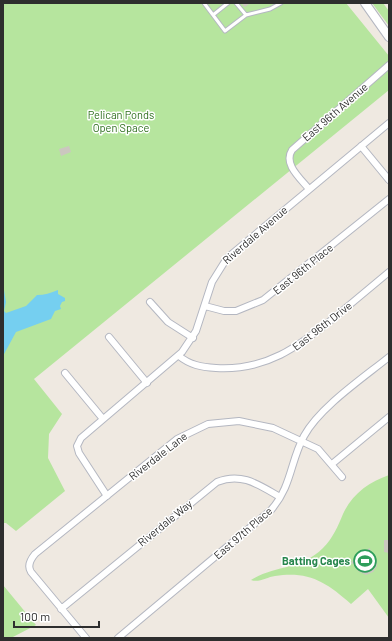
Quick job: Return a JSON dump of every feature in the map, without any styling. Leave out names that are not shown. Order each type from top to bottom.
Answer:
[{"type":"street","points":[[365,3],[389,37]]},
{"type":"street","name":"East 96th Avenue","points":[[309,189],[289,163],[288,156],[292,150],[389,65]]},
{"type":"street","name":"Riverdale Avenue","points":[[107,496],[79,454],[77,446],[81,438],[179,356],[193,338],[212,282],[227,258],[389,123]]},
{"type":"street","points":[[361,146],[389,180]]},
{"type":"street","name":"East 96th Place","points":[[205,306],[224,311],[236,311],[263,300],[389,199]]},
{"type":"street","name":"East 96th Drive","points":[[179,356],[190,364],[221,368],[246,366],[271,360],[304,343],[389,272]]},
{"type":"street","points":[[150,302],[168,322],[193,338]]},
{"type":"street","points":[[109,337],[147,383]]},
{"type":"street","name":"East 97th Place","points":[[118,638],[260,520],[280,497],[288,482],[301,441],[308,429],[321,414],[389,357]]},
{"type":"street","points":[[65,373],[103,419]]},
{"type":"street","points":[[332,464],[389,417]]},
{"type":"street","name":"Riverdale Lane","points":[[61,608],[31,572],[29,567],[30,561],[35,554],[177,439],[208,424],[232,420],[251,422],[273,428],[318,449],[342,476]]},
{"type":"street","name":"Riverdale Way","points":[[61,608],[217,482],[234,477],[246,479],[280,497]]},
{"type":"street","points":[[61,608],[86,638]]},
{"type":"lane","points":[[204,3],[225,31],[246,15],[270,9],[281,3]]},
{"type":"lane","points":[[213,15],[228,3]]},
{"type":"lane","points":[[236,3],[246,15]]},
{"type":"green space","name":"Pelican Ponds Open Space","points":[[3,3],[346,3],[389,56],[389,90],[34,379],[62,414],[49,434],[48,458],[65,491],[16,531],[6,523],[3,523]]},
{"type":"green space","points":[[372,3],[383,3],[389,11],[389,26]]},
{"type":"green space","points":[[389,475],[389,618],[368,589],[351,604],[325,584],[307,577],[287,575],[257,581],[251,580],[260,575],[297,564],[315,555],[330,540],[351,500],[368,485]]},
{"type":"green space","points":[[3,585],[36,625],[11,638],[3,638]]},
{"type":"water","points":[[3,284],[6,302],[4,311],[6,313],[26,306],[37,295],[48,294],[58,290],[58,294],[65,298],[65,301],[62,302],[60,306],[61,309],[55,311],[51,319],[16,332],[3,356]]},
{"type":"building","points":[[241,3],[248,3],[249,4],[245,7]]},
{"type":"building","points":[[69,146],[71,152],[61,156],[59,149]]},
{"type":"building","points":[[384,540],[389,540],[389,553],[384,552]]},
{"type":"building","name":"Batting Cages","points":[[370,548],[371,553],[376,558],[377,566],[373,572],[366,575],[358,571],[355,565],[351,563],[359,553]]},
{"type":"place","name":"Batting Cages","points":[[365,561]]}]
